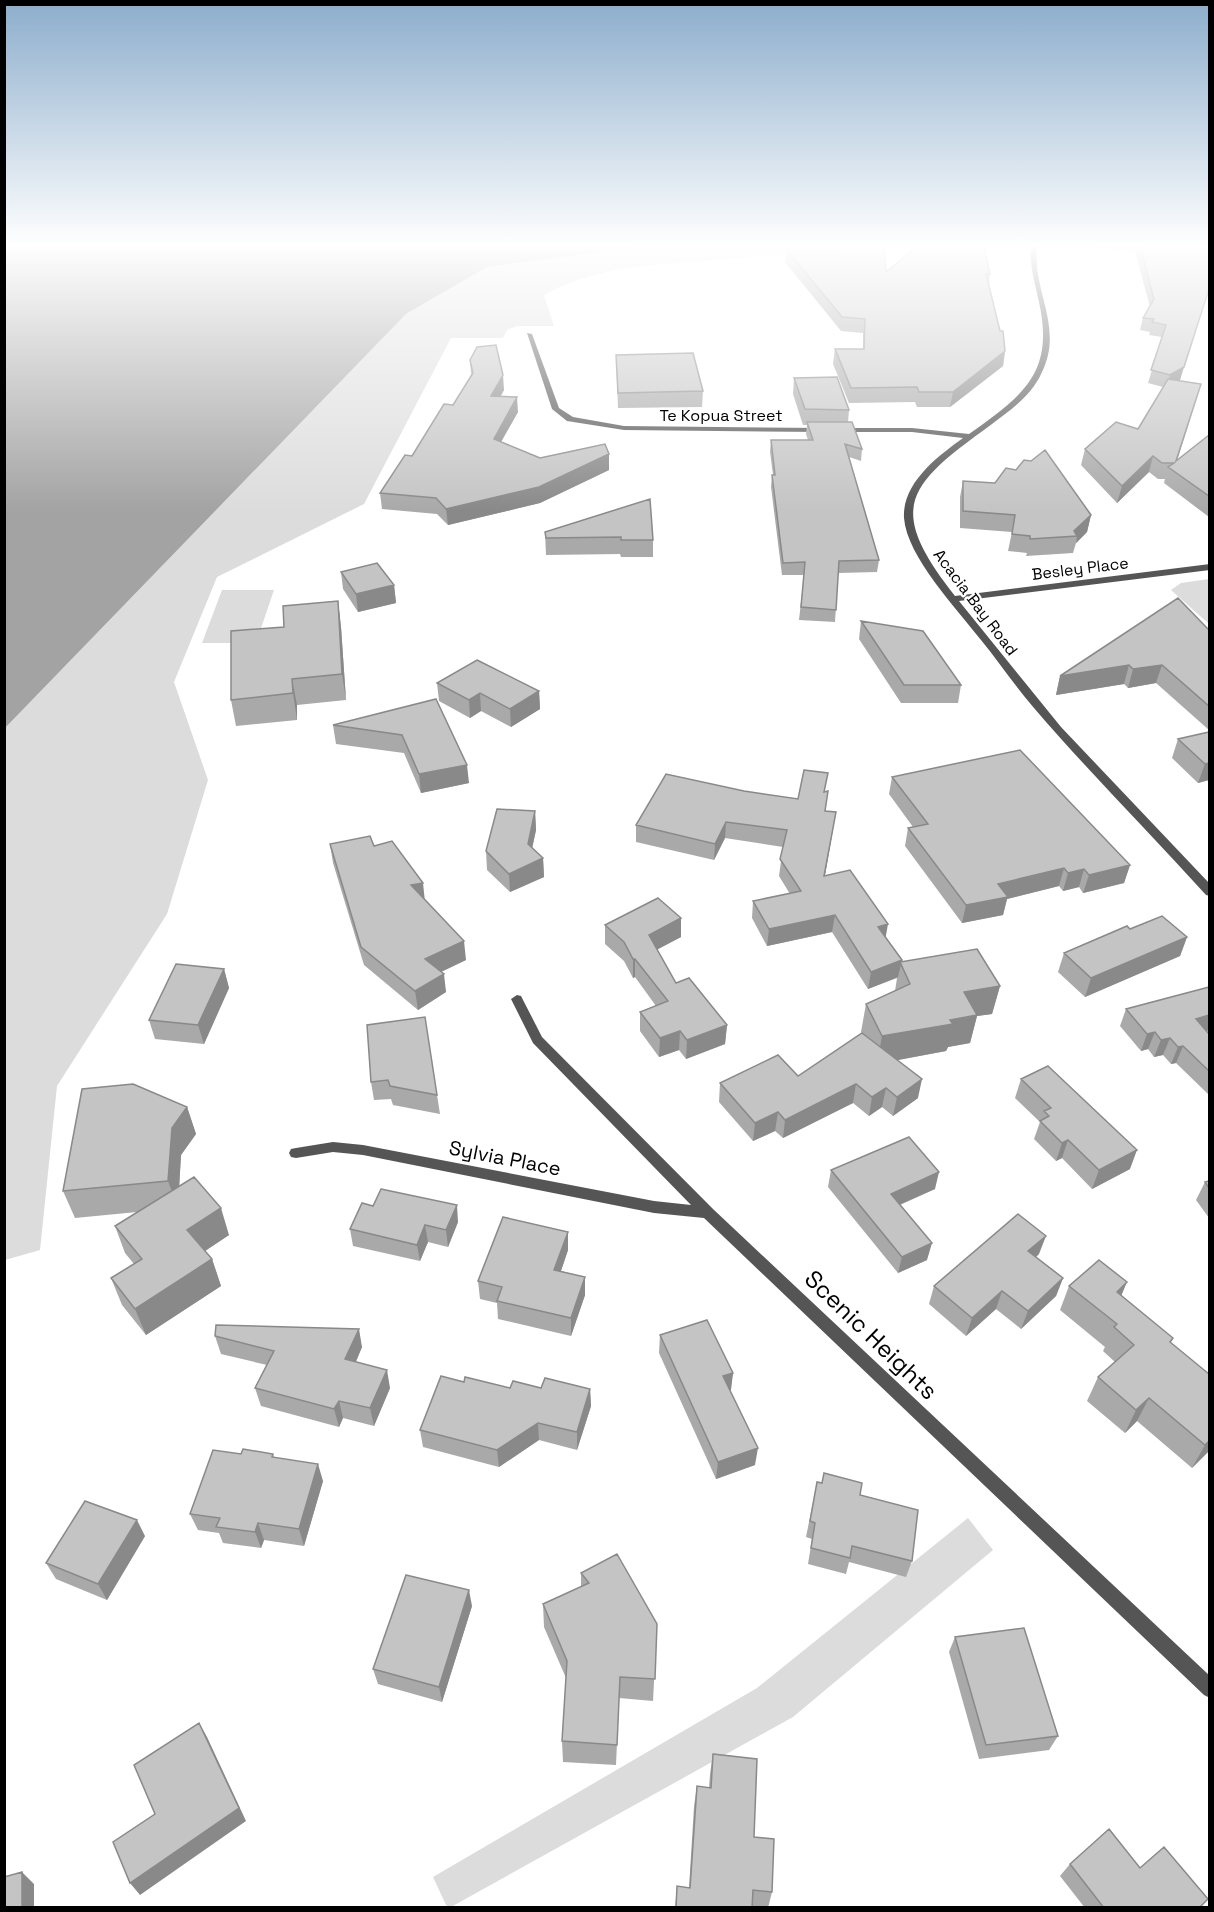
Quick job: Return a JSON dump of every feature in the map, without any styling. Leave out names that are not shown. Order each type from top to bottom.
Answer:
[{"type":"street","name":"Acacia Bay Road","points":[[1048,332],[1047,352],[1031,385],[1021,397],[928,471],[915,489],[909,505],[908,526],[920,553],[1036,704],[1209,892]]},
{"type":"street","name":"Te Kopua Street","points":[[529,333],[556,409],[570,419],[594,425],[624,428],[912,430],[970,436]]},
{"type":"street","name":"Besley Place","points":[[954,599],[1209,567]]},
{"type":"street","name":"Scenic Heights","points":[[517,999],[537,1040],[708,1213],[1209,1689]]},
{"type":"street","name":"Sylvia Place","points":[[296,1153],[333,1147],[363,1149],[654,1207],[708,1213]]},
{"type":"shaded area","points":[[5,332],[388,332],[5,728]]},
{"type":"shaded area","points":[[388,332],[506,332],[503,338],[451,338],[364,504],[217,577],[174,682],[208,780],[167,914],[57,1086],[40,1250],[5,1260],[5,728]]},
{"type":"shaded area","points":[[1210,579],[1209,624],[1171,590],[1181,583]]},
{"type":"shaded area","points":[[222,590],[274,590],[256,643],[202,643]]},
{"type":"shaded area","points":[[968,1518],[993,1550],[793,1717],[451,1907],[447,1907],[433,1877],[757,1688]]},
{"type":"building","points":[[865,332],[1003,332],[1005,351],[953,392],[919,392],[917,387],[851,388],[835,349],[864,349]]},
{"type":"building","points":[[1164,332],[1195,332],[1184,367],[1170,375],[1151,370]]},
{"type":"building","points":[[496,345],[503,375],[491,396],[517,397],[494,439],[540,458],[605,444],[609,454],[539,487],[446,509],[436,498],[380,493],[405,455],[412,456],[444,404],[453,405],[473,373],[470,360],[477,347]]},
{"type":"building","points":[[693,353],[703,391],[618,393],[616,355]]},
{"type":"building","points":[[837,377],[849,410],[805,409],[794,378]]},
{"type":"building","points":[[1168,379],[1201,384],[1176,461],[1209,435],[1209,496],[1168,467],[1174,463],[1162,463],[1153,456],[1122,486],[1085,449],[1116,422],[1138,429]]},
{"type":"building","points":[[807,422],[852,422],[862,449],[845,444],[879,560],[839,561],[836,610],[801,607],[805,562],[783,563],[772,475],[775,475],[771,440],[813,440]]},
{"type":"building","points":[[1045,450],[1091,515],[1074,531],[1077,536],[1030,539],[1030,536],[1012,534],[1015,515],[963,511],[963,481],[995,483],[1006,468],[1016,470],[1024,460],[1031,461]]},
{"type":"building","points":[[650,499],[653,540],[621,540],[621,537],[546,538],[545,532]]},
{"type":"building","points":[[377,563],[394,585],[356,594],[341,572]]},
{"type":"building","points":[[1178,598],[1209,629],[1209,706],[1162,665],[1133,669],[1129,665],[1060,676]]},
{"type":"building","points":[[338,601],[342,674],[292,679],[293,693],[231,700],[231,631],[284,627],[283,606]]},
{"type":"building","points":[[861,621],[923,631],[961,685],[904,685]]},
{"type":"building","points":[[477,660],[539,691],[510,709],[480,693],[469,700],[437,683]]},
{"type":"building","points":[[436,699],[467,765],[419,774],[402,735],[333,725]]},
{"type":"building","points":[[1209,732],[1209,763],[1205,764],[1178,739]]},
{"type":"building","points":[[1020,750],[1130,865],[1089,875],[1084,869],[1068,873],[1064,868],[998,884],[1008,897],[966,905],[908,828],[928,824],[892,777]]},
{"type":"building","points":[[804,770],[828,773],[824,792],[828,791],[825,811],[836,812],[824,876],[850,870],[888,924],[878,927],[902,960],[871,972],[835,915],[769,929],[753,901],[801,891],[780,859],[787,830],[726,822],[715,844],[636,825],[666,774],[744,791],[798,799]]},
{"type":"building","points":[[497,809],[535,811],[528,844],[543,858],[509,874],[486,851]]},
{"type":"building","points":[[370,836],[374,846],[392,841],[423,883],[411,885],[464,941],[425,959],[444,974],[415,991],[361,947],[330,844]]},
{"type":"building","points":[[658,898],[681,918],[649,935],[676,983],[689,978],[727,1025],[687,1040],[680,1031],[660,1038],[640,1012],[668,1001],[633,959],[624,942],[605,925]]},
{"type":"building","points":[[1162,916],[1187,937],[1091,978],[1064,953],[1127,926],[1130,929]]},
{"type":"building","points":[[977,949],[1000,986],[964,992],[977,1015],[950,1020],[953,1024],[882,1036],[866,1004],[910,984],[900,962]]},
{"type":"building","points":[[176,964],[224,969],[198,1025],[149,1020]]},
{"type":"building","points":[[1209,987],[1209,1015],[1196,1019],[1209,1034],[1209,1071],[1183,1046],[1178,1047],[1170,1038],[1161,1040],[1155,1032],[1147,1034],[1126,1009]]},
{"type":"building","points":[[425,1017],[437,1095],[390,1086],[388,1080],[371,1082],[367,1025]]},
{"type":"building","points":[[862,1033],[922,1079],[897,1097],[886,1088],[872,1097],[856,1084],[785,1120],[778,1112],[755,1123],[720,1083],[778,1055],[798,1076]]},
{"type":"building","points":[[1048,1066],[1137,1150],[1099,1170],[1068,1140],[1062,1143],[1040,1121],[1049,1116],[1044,1111],[1051,1108],[1021,1079]]},
{"type":"building","points":[[133,1084],[187,1107],[172,1128],[168,1181],[63,1191],[82,1089]]},
{"type":"building","points":[[909,1137],[939,1172],[891,1194],[932,1243],[902,1257],[831,1170]]},
{"type":"building","points":[[194,1177],[221,1208],[187,1230],[212,1259],[135,1309],[111,1278],[142,1259],[115,1226]]},
{"type":"building","points":[[381,1189],[457,1205],[446,1230],[425,1225],[417,1245],[350,1229],[362,1203],[373,1206]]},
{"type":"building","points":[[1018,1214],[1046,1236],[1028,1251],[1063,1278],[1028,1311],[1002,1291],[972,1318],[934,1286]]},
{"type":"building","points":[[503,1217],[568,1232],[554,1270],[585,1277],[571,1318],[497,1301],[502,1287],[478,1281]]},
{"type":"building","points":[[1099,1260],[1127,1282],[1117,1292],[1173,1338],[1170,1342],[1209,1374],[1209,1441],[1205,1445],[1149,1398],[1136,1410],[1098,1377],[1134,1345],[1114,1327],[1117,1324],[1069,1286]]},
{"type":"building","points":[[707,1320],[733,1373],[723,1376],[758,1448],[718,1462],[660,1335]]},
{"type":"building","points":[[216,1325],[359,1329],[345,1359],[387,1370],[370,1408],[339,1401],[334,1409],[255,1388],[274,1351],[215,1336]]},
{"type":"building","points":[[441,1376],[464,1382],[465,1377],[510,1388],[513,1381],[541,1388],[545,1378],[590,1389],[577,1432],[538,1423],[497,1450],[420,1430]]},
{"type":"building","points":[[243,1449],[273,1454],[272,1457],[318,1464],[299,1529],[258,1523],[255,1532],[216,1527],[220,1518],[190,1514],[213,1450],[241,1454]]},
{"type":"building","points":[[824,1473],[862,1483],[860,1495],[918,1510],[912,1561],[852,1546],[850,1558],[811,1548],[815,1523],[810,1521],[817,1482],[822,1483]]},
{"type":"building","points":[[85,1501],[137,1520],[98,1584],[46,1563]]},
{"type":"building","points":[[617,1554],[657,1624],[655,1679],[620,1677],[617,1745],[562,1741],[567,1661],[543,1604],[589,1583],[581,1573]]},
{"type":"building","points":[[406,1575],[469,1590],[439,1687],[373,1669]]},
{"type":"building","points":[[1024,1628],[1058,1736],[986,1745],[955,1637]]},
{"type":"building","points":[[199,1723],[239,1808],[130,1883],[113,1842],[155,1814],[134,1765]]},
{"type":"building","points":[[713,1754],[757,1759],[754,1837],[774,1839],[772,1892],[753,1890],[752,1908],[676,1908],[677,1886],[690,1888],[697,1786],[711,1788]]},
{"type":"building","points":[[1109,1829],[1140,1868],[1164,1847],[1208,1899],[1199,1908],[1104,1908],[1070,1864]]},
{"type":"building","points":[[22,1872],[22,1908],[4,1908],[4,1877]]}]
